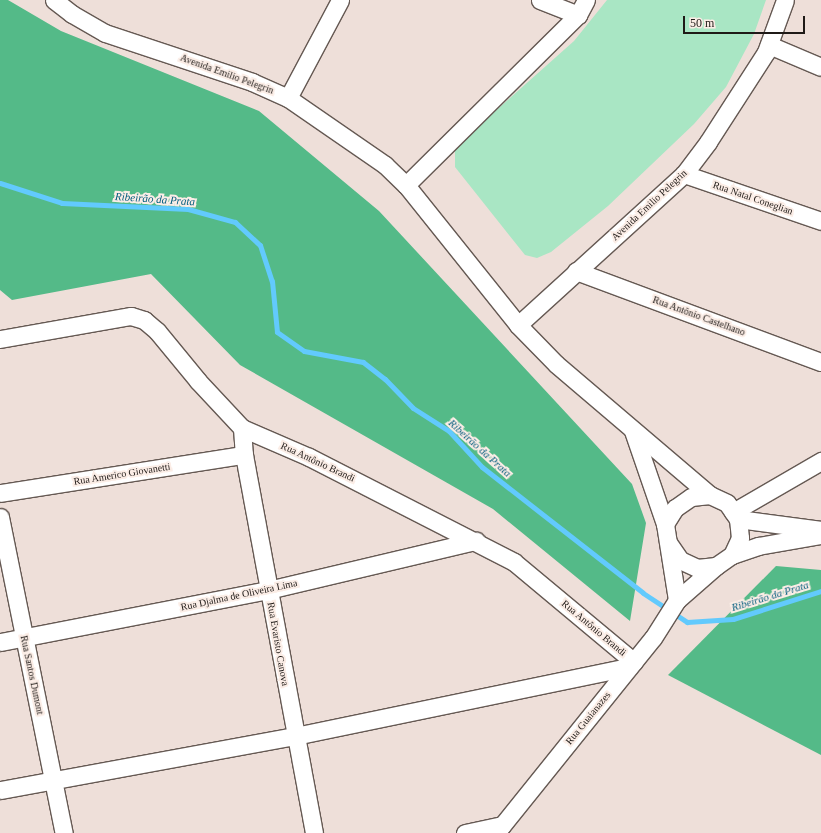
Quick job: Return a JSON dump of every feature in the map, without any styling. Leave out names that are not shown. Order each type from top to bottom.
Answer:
[{"type":"street","name":"Avenida Emilio Pelegrin","points":[[54,0],[72,14],[105,33],[252,82],[288,98],[385,165],[406,185],[518,325],[556,364],[710,495]]},
{"type":"street","points":[[288,98],[340,0]]},
{"type":"street","points":[[540,0],[578,15]]},
{"type":"street","points":[[406,185],[578,15],[586,0]]},
{"type":"street","name":"Avenida Emilio Pelegrin","points":[[518,325],[684,174],[708,142],[769,45],[785,0]]},
{"type":"street","points":[[769,45],[821,67]]},
{"type":"street","name":"Rua Natal Coneglian","points":[[684,174],[821,221]]},
{"type":"street","name":"Rua Antônio Castelhano","points":[[576,271],[821,362]]},
{"type":"street","name":"Rua Antônio Brandi","points":[[0,339],[131,316],[144,320],[157,331],[198,381],[242,428],[309,457],[476,541],[514,562],[631,664]]},
{"type":"street","name":"Rua Evaristo Canova","points":[[242,428],[244,455],[314,833]]},
{"type":"street","points":[[633,430],[665,524],[669,544],[675,604]]},
{"type":"street","name":"Rua Americo Giovanetti","points":[[0,493],[244,455]]},
{"type":"street","points":[[736,516],[821,460]]},
{"type":"street","points":[[665,524],[675,508],[691,497],[710,495],[727,503],[736,516],[740,538],[732,555]]},
{"type":"street","points":[[736,516],[821,530]]},
{"type":"street","name":"Rua Santos Dumont","points":[[0,517],[23,637],[54,779],[64,833]]},
{"type":"street","points":[[669,544],[680,560],[697,568],[716,566],[732,555],[758,546],[821,535]]},
{"type":"street","name":"Rua Djalma de Oliveira Lima","points":[[0,642],[268,590],[476,541]]},
{"type":"street","name":"Rua Guaianazes","points":[[499,829],[653,638],[675,604],[716,566]]},
{"type":"street","points":[[0,790],[295,736],[631,664]]},
{"type":"street","points":[[465,833],[499,829]]},
{"type":"green space","points":[[0,0],[8,0],[61,31],[259,111],[379,211],[632,484],[646,523],[630,621],[493,509],[240,365],[151,274],[12,300],[0,290]]},
{"type":"green space","points":[[607,0],[766,0],[754,34],[726,87],[694,124],[608,206],[551,252],[537,258],[525,255],[455,167],[455,151],[465,138],[574,41]]},
{"type":"green space","points":[[776,566],[821,570],[821,755],[668,675]]},
{"type":"waterway","name":"Ribeirão da Prata","points":[[0,183],[62,203],[188,209],[235,222],[260,245],[272,281],[277,332],[304,351],[363,362],[385,379],[413,408],[449,431],[482,467],[643,593],[687,622],[733,619],[821,591]]}]
